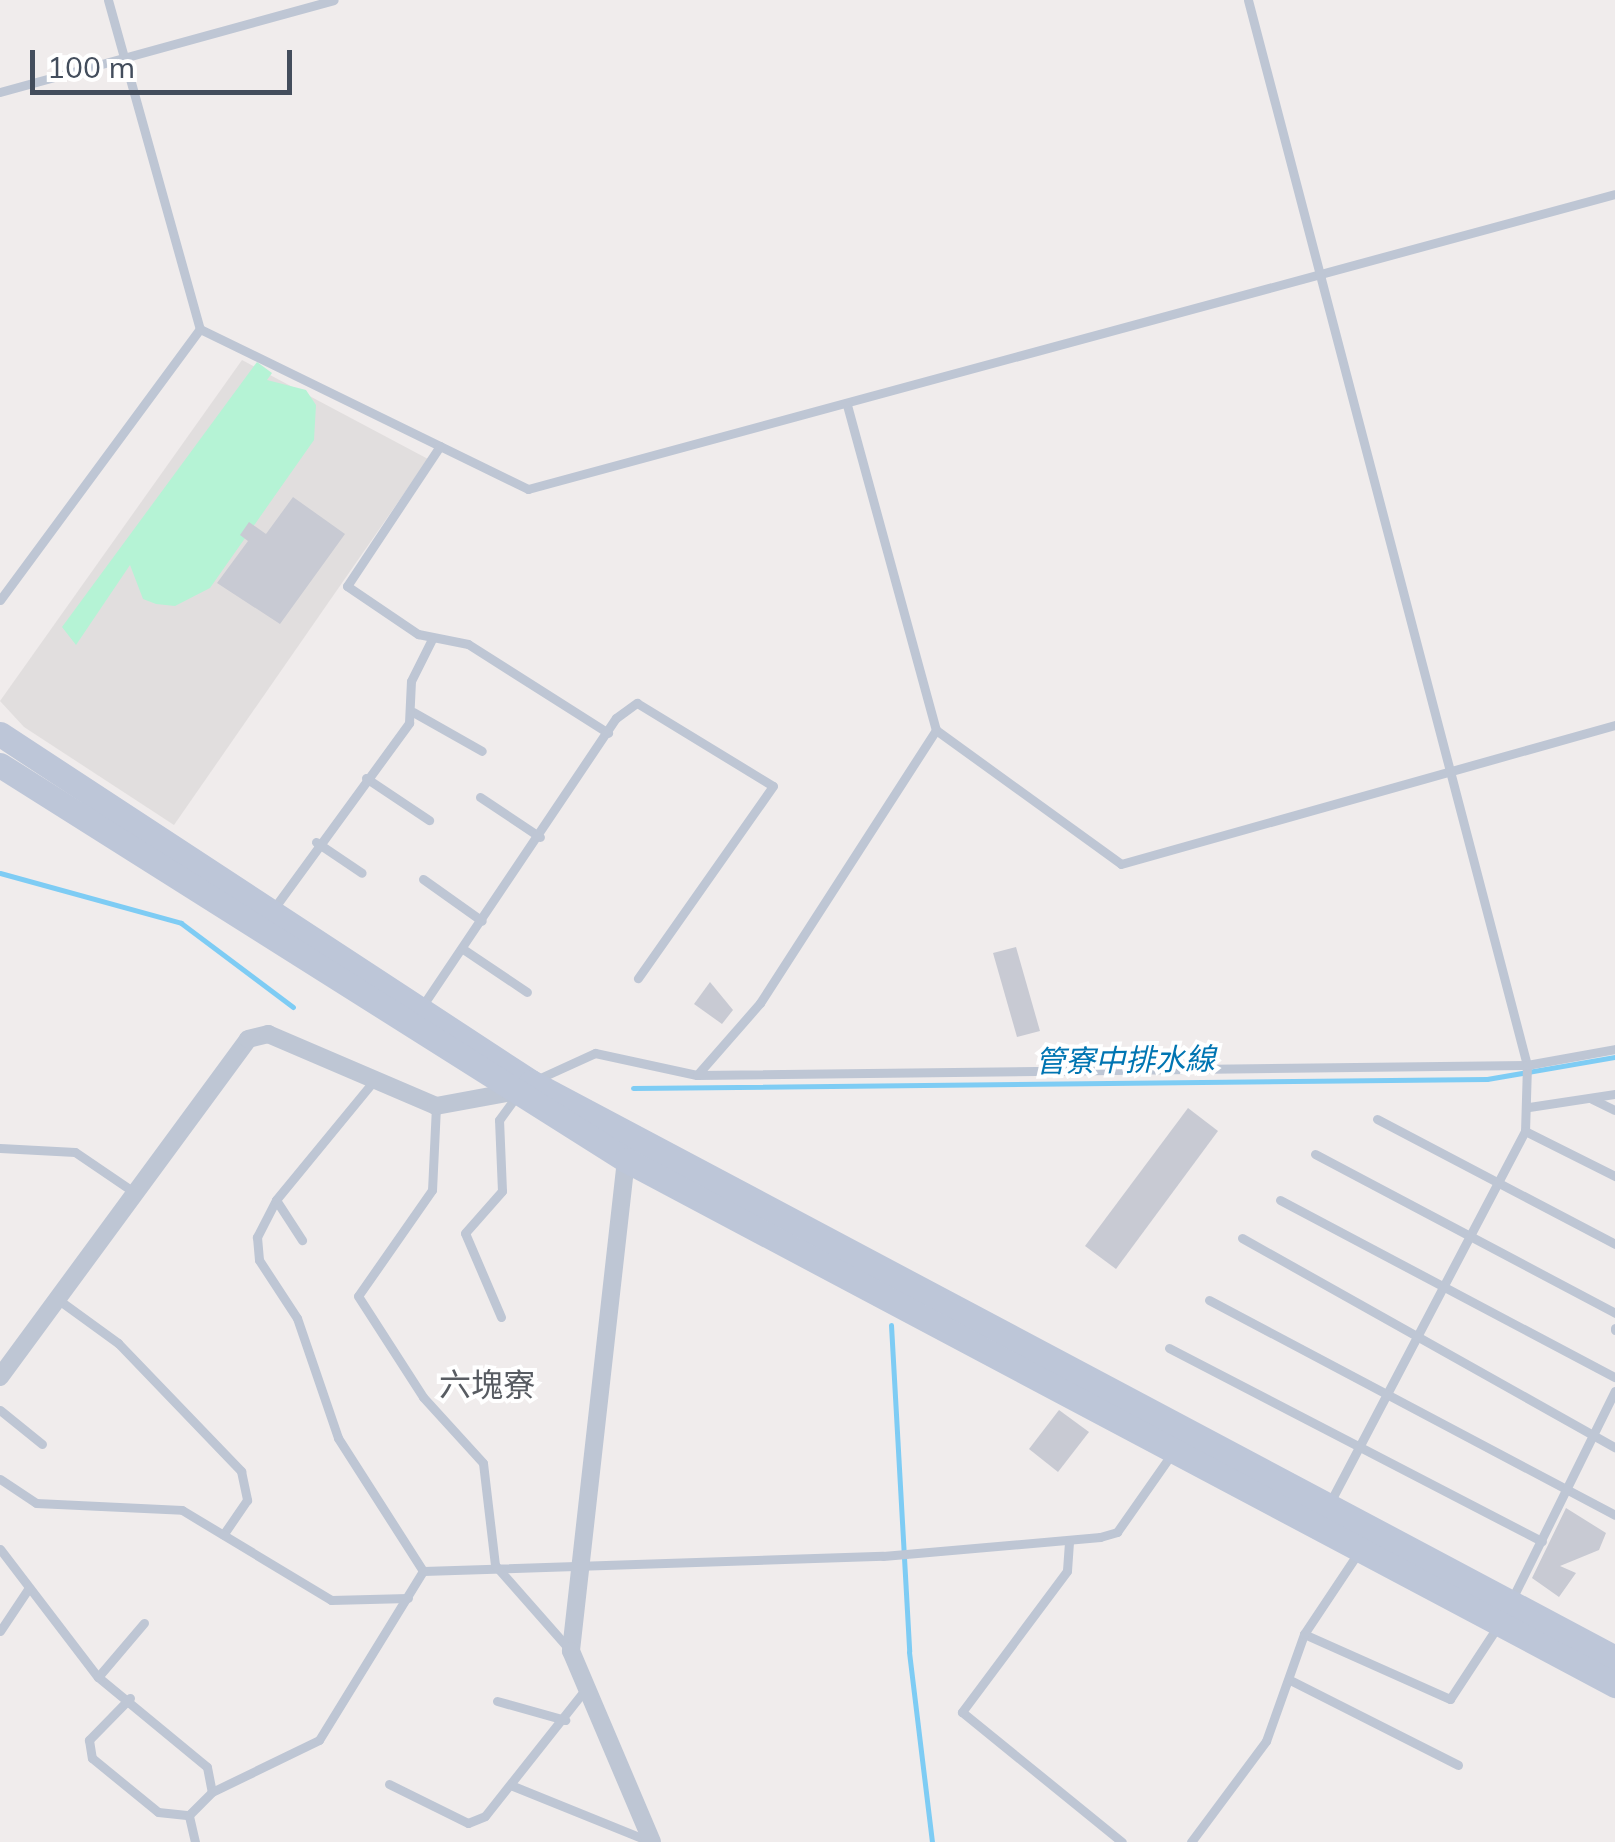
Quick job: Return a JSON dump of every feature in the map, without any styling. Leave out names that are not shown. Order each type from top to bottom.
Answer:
[{"type":"main road","points":[[0,734],[419,1009],[626,1160],[1180,1438]]},
{"type":"main road","points":[[0,765],[524,1089],[1505,1613],[1615,1685]]},
{"type":"main road","points":[[1505,1613],[1615,1658]]},
{"type":"street","points":[[0,1377],[130,1190],[248,1040],[268,1034],[372,1083],[436,1106],[524,1089]]},
{"type":"street","points":[[626,1160],[571,1651],[652,1842]]},
{"type":"lane","points":[[108,0],[200,329],[528,488],[847,405],[1615,194]]},
{"type":"lane","points":[[0,92],[334,0]]},
{"type":"lane","points":[[1248,0],[1528,1065],[1530,1107],[1525,1131],[1324,1516]]},
{"type":"lane","points":[[0,600],[200,329]]},
{"type":"lane","points":[[847,405],[936,730],[1121,864],[1615,724]]},
{"type":"lane","points":[[440,446],[344,582],[432,640],[468,644],[608,733]]},
{"type":"lane","points":[[271,912],[316,842],[413,712],[411,681],[432,640]]},
{"type":"lane","points":[[419,1009],[608,733],[628,707],[650,705],[773,786],[638,978]]},
{"type":"lane","points":[[413,712],[482,751]]},
{"type":"lane","points":[[697,1075],[760,1002],[936,730]]},
{"type":"lane","points":[[366,778],[429,820]]},
{"type":"lane","points":[[480,798],[540,837]]},
{"type":"lane","points":[[316,842],[362,872]]},
{"type":"lane","points":[[423,878],[482,921]]},
{"type":"lane","points":[[463,948],[527,992]]},
{"type":"lane","points":[[502,1316],[465,1233],[502,1192],[499,1120],[524,1089],[595,1052],[697,1075],[1528,1065],[1615,1049]]},
{"type":"lane","points":[[372,1083],[276,1200],[257,1237],[259,1260],[297,1318],[338,1438],[422,1571]]},
{"type":"lane","points":[[1530,1107],[1615,1094]]},
{"type":"lane","points":[[1592,1098],[1615,1110]]},
{"type":"lane","points":[[436,1106],[432,1190],[358,1296],[423,1397],[483,1462],[495,1564],[571,1651]]},
{"type":"lane","points":[[1378,1119],[1615,1244]]},
{"type":"lane","points":[[1525,1131],[1615,1176]]},
{"type":"lane","points":[[0,1148],[76,1152],[130,1190]]},
{"type":"lane","points":[[1315,1154],[1615,1313]]},
{"type":"lane","points":[[276,1200],[302,1240]]},
{"type":"lane","points":[[1280,1200],[1615,1377]]},
{"type":"lane","points":[[1242,1238],[1415,1341],[1615,1447]]},
{"type":"lane","points":[[56,1298],[118,1344],[241,1471],[247,1500],[223,1535]]},
{"type":"lane","points":[[1210,1300],[1615,1515]]},
{"type":"lane","points":[[1169,1348],[1542,1541]]},
{"type":"lane","points":[[1304,1634],[1450,1699],[1505,1613],[1615,1391]]},
{"type":"lane","points":[[0,1410],[42,1444]]},
{"type":"lane","points":[[422,1571],[495,1564],[896,1556],[1069,1542],[1116,1532],[1180,1438]]},
{"type":"lane","points":[[0,1479],[36,1503],[162,1504],[223,1535],[331,1600],[408,1598]]},
{"type":"lane","points":[[1191,1842],[1266,1741],[1292,1681],[1304,1634],[1365,1539]]},
{"type":"lane","points":[[1069,1542],[1067,1570],[962,1712],[1122,1842]]},
{"type":"lane","points":[[0,1549],[98,1677],[130,1698],[206,1766],[212,1792]]},
{"type":"lane","points":[[189,1815],[212,1792],[236,1788],[277,1754],[312,1748],[422,1571]]},
{"type":"lane","points":[[0,1631],[28,1589]]},
{"type":"lane","points":[[98,1677],[144,1623]]},
{"type":"lane","points":[[1292,1681],[1458,1765]]},
{"type":"lane","points":[[389,1784],[468,1822],[513,1786],[588,1686]]},
{"type":"lane","points":[[130,1698],[90,1740],[92,1758],[158,1812],[189,1815]]},
{"type":"lane","points":[[498,1701],[566,1720]]},
{"type":"lane","points":[[513,1786],[652,1842]]},
{"type":"lane","points":[[189,1815],[195,1842]]},
{"type":"shaded area","points":[[242,360],[428,459],[174,825],[24,727],[0,701]]},
{"type":"green space","points":[[257,362],[272,373],[267,380],[306,390],[316,405],[314,440],[210,588],[175,606],[156,604],[143,599],[130,565],[76,645],[62,627]]},
{"type":"building","points":[[293,497],[345,534],[280,624],[217,583],[248,541],[240,535],[249,522],[266,534]]},
{"type":"building","points":[[1016,947],[1040,1031],[1017,1037],[993,953]]},
{"type":"building","points":[[710,982],[733,1010],[722,1024],[694,1004]]},
{"type":"building","points":[[1188,1108],[1218,1131],[1116,1269],[1085,1246]]},
{"type":"building","points":[[1059,1410],[1089,1432],[1058,1472],[1029,1449]]},
{"type":"building","points":[[1566,1508],[1606,1533],[1599,1550],[1560,1566],[1576,1573],[1559,1597],[1532,1578]]},
{"type":"waterway","points":[[0,873],[181,923],[293,1007]]},
{"type":"waterway","name":"管寮中排水線","points":[[633,1088],[1487,1079],[1615,1057]]},
{"type":"waterway","points":[[891,1325],[909,1652],[932,1842]]},
{"type":"district","name":"六塊寮","points":[[487,1384]]}]
